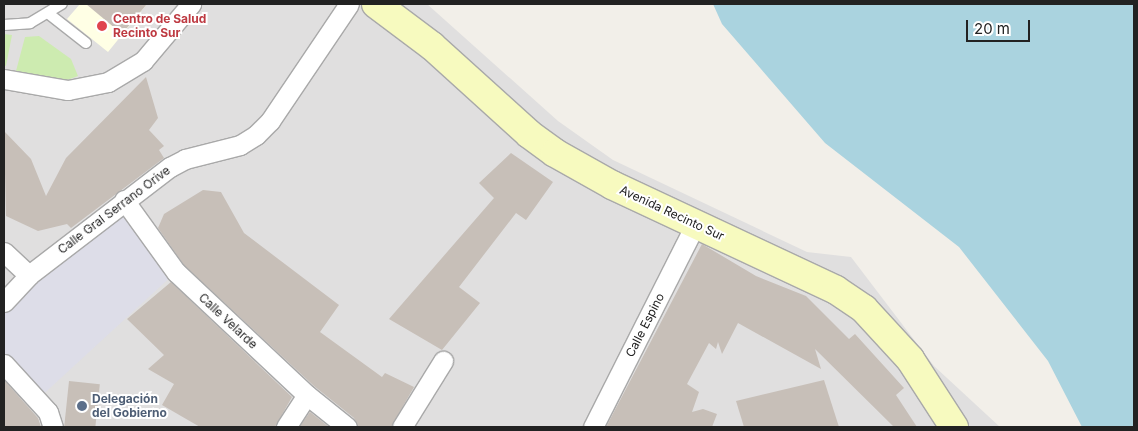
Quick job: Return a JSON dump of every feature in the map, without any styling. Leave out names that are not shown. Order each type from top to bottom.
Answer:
[{"type":"main road","name":"Avenida Recinto Sur","points":[[376,4],[432,46],[529,134],[555,153],[612,185],[836,290],[864,309],[910,359],[954,427]]},
{"type":"street","points":[[4,79],[68,90],[108,82],[143,61],[191,4]]},
{"type":"street","name":"Calle Gral Serrano Orive","points":[[4,302],[29,275],[124,200],[185,159],[240,145],[256,135],[270,121],[349,4]]},
{"type":"street","name":"Calle Velarde","points":[[124,200],[176,272],[307,395],[347,427]]},
{"type":"street","name":"Calle Espino","points":[[594,427],[696,223]]},
{"type":"street","points":[[4,252],[29,275]]},
{"type":"street","points":[[402,427],[443,362]]},
{"type":"street","points":[[4,364],[48,412],[53,427]]},
{"type":"street","points":[[286,427],[307,395]]},
{"type":"lane","points":[[4,25],[30,23],[49,14],[62,4]]},
{"type":"lane","points":[[49,14],[86,43]]},
{"type":"shaded area","points":[[4,4],[427,4],[558,121],[613,160],[807,252],[851,257],[934,366],[1000,427],[4,427]]},
{"type":"shaded area","name":"Centro de Salud Recinto Sur","points":[[80,4],[147,4],[108,52],[67,19]]},
{"type":"shaded area","points":[[124,200],[176,272],[37,400],[4,364],[4,302]]},
{"type":"green space","points":[[4,34],[12,35],[6,66],[4,65]]},
{"type":"green space","points":[[39,36],[71,59],[78,76],[59,83],[16,71],[25,37]]},
{"type":"water","points":[[713,4],[1134,4],[1134,427],[1082,427],[1048,361],[959,247],[825,143],[722,24]]},
{"type":"building","points":[[86,4],[147,4],[122,34]]},
{"type":"building","points":[[146,77],[158,118],[149,130],[164,146],[159,150],[164,158],[71,228],[67,224],[38,231],[6,216],[4,131],[31,159],[46,196],[66,158]]},
{"type":"building","points":[[511,153],[553,182],[526,220],[516,213],[459,287],[480,303],[442,350],[389,319],[494,198],[479,183]]},
{"type":"building","points":[[203,190],[221,192],[244,233],[339,305],[320,332],[382,377],[385,373],[414,387],[391,427],[358,427],[354,418],[314,386],[184,265],[158,228],[164,214]]},
{"type":"building","points":[[702,244],[756,276],[806,296],[849,339],[855,334],[904,388],[896,395],[917,427],[894,427],[815,349],[821,369],[738,323],[722,354],[718,342],[716,349],[709,343],[687,384],[699,392],[692,412],[703,409],[717,414],[712,427],[606,427]]},
{"type":"building","points":[[171,282],[292,397],[275,427],[200,427],[162,405],[174,384],[148,369],[164,355],[127,319]]},
{"type":"building","points":[[4,380],[38,418],[41,427],[4,427]]},
{"type":"building","points":[[824,380],[839,427],[744,427],[736,401]]},
{"type":"building","name":"Delegación del Gobierno","points":[[69,381],[100,384],[95,427],[64,427]]},
{"type":"building","points":[[310,412],[329,427],[299,427]]},
{"type":"place","name":"Centro de Salud Recinto Sur","points":[[102,26]]},
{"type":"place","name":"Delegación del Gobierno","points":[[82,406]]}]
